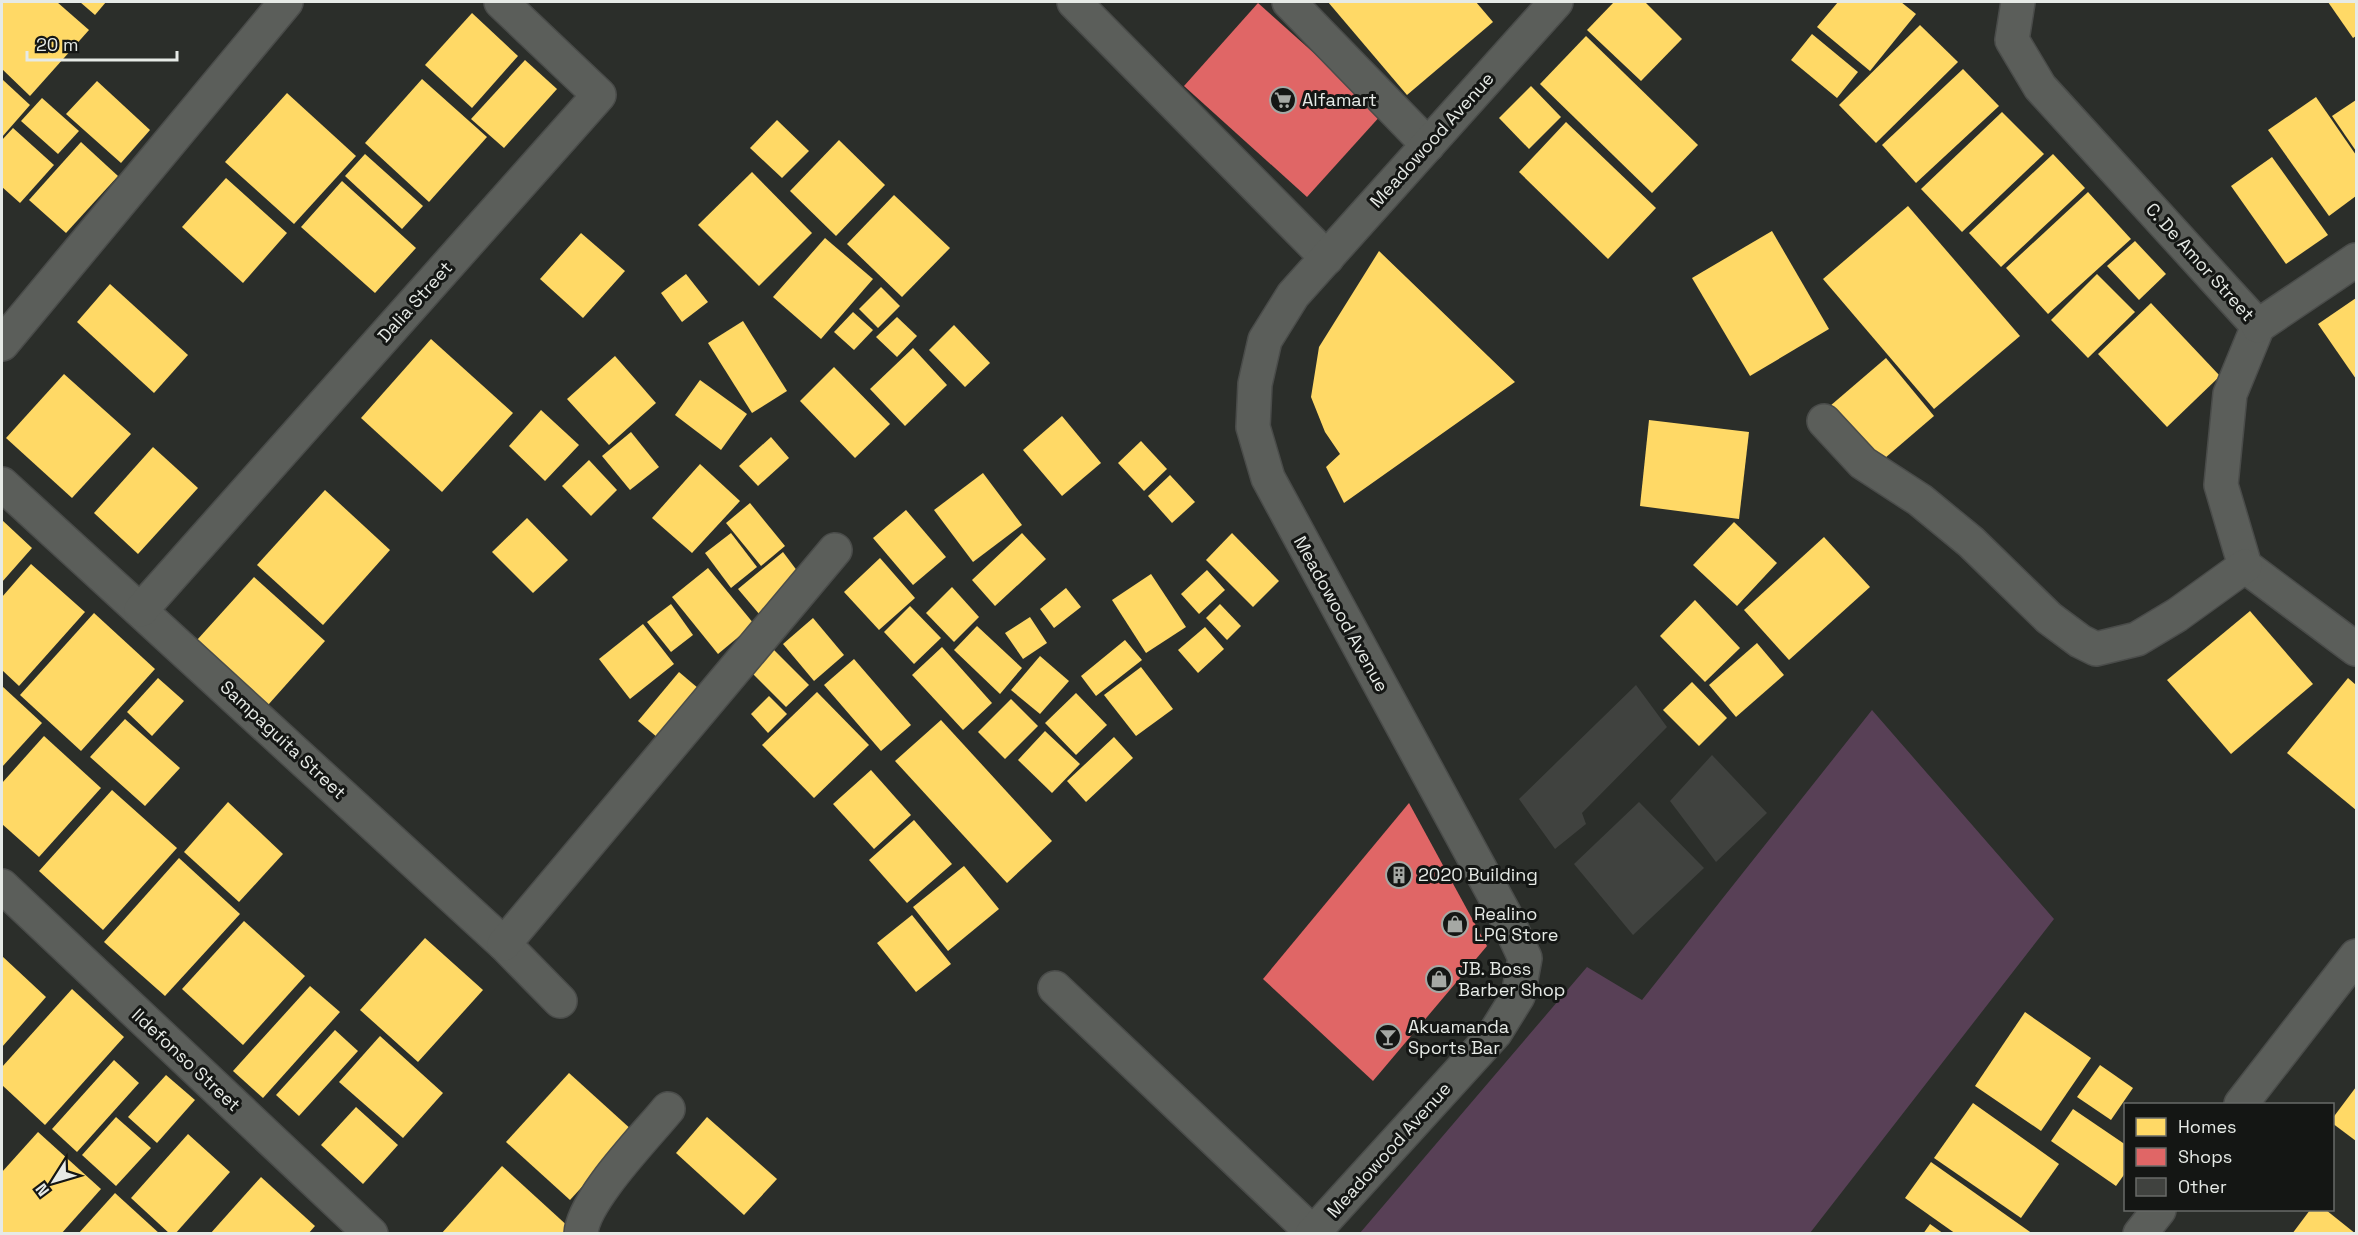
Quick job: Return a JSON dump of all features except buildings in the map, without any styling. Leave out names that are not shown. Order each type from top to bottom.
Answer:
[{"type":"street","points":[[2,345],[286,2]]},
{"type":"street","name":"Dalia Street","points":[[141,610],[599,95],[501,2]]},
{"type":"street","points":[[1074,2],[1327,258]]},
{"type":"street","points":[[1289,2],[1428,145]]},
{"type":"street","name":"Meadowood Avenue","points":[[1313,1233],[1495,1033],[1518,996],[1525,958],[1504,913],[1268,478],[1253,427],[1255,384],[1265,340],[1293,296],[1556,2]]},
{"type":"street","name":"C. De Amor Street","points":[[2018,2],[2012,40],[2040,87],[2258,326],[2230,394],[2221,485],[2245,566]]},
{"type":"street","points":[[2258,326],[2356,260]]},
{"type":"street","points":[[1824,421],[1863,463],[1920,500],[1971,542],[2049,618],[2080,641],[2096,649],[2137,639],[2177,615],[2245,566],[2356,649]]},
{"type":"street","name":"Sampaguita Street","points":[[2,484],[504,944],[560,1001]]},
{"type":"street","points":[[504,944],[836,550]]},
{"type":"street","name":"Ildefonso Street","points":[[2,886],[371,1233]]},
{"type":"street","points":[[2242,1103],[2356,956]]},
{"type":"street","points":[[1055,988],[1313,1233]]},
{"type":"street","points":[[581,1233],[581,1224],[592,1202],[668,1109]]},
{"type":"street","points":[[2140,1233],[2157,1211]]},
{"type":"shaded area","points":[[1872,710],[2054,919],[1810,1233],[1360,1233],[1587,967],[1642,1000]]},
{"type":"place","name":"Alfamart","points":[[1283,100]]},
{"type":"place","name":"2020 Building","points":[[1399,875]]},
{"type":"place","name":"Realino LPG Store","points":[[1455,924]]},
{"type":"place","name":"JB. Boss Barber Shop","points":[[1439,979]]},
{"type":"place","name":"Akuamanda Sports Bar","points":[[1388,1037]]}]
